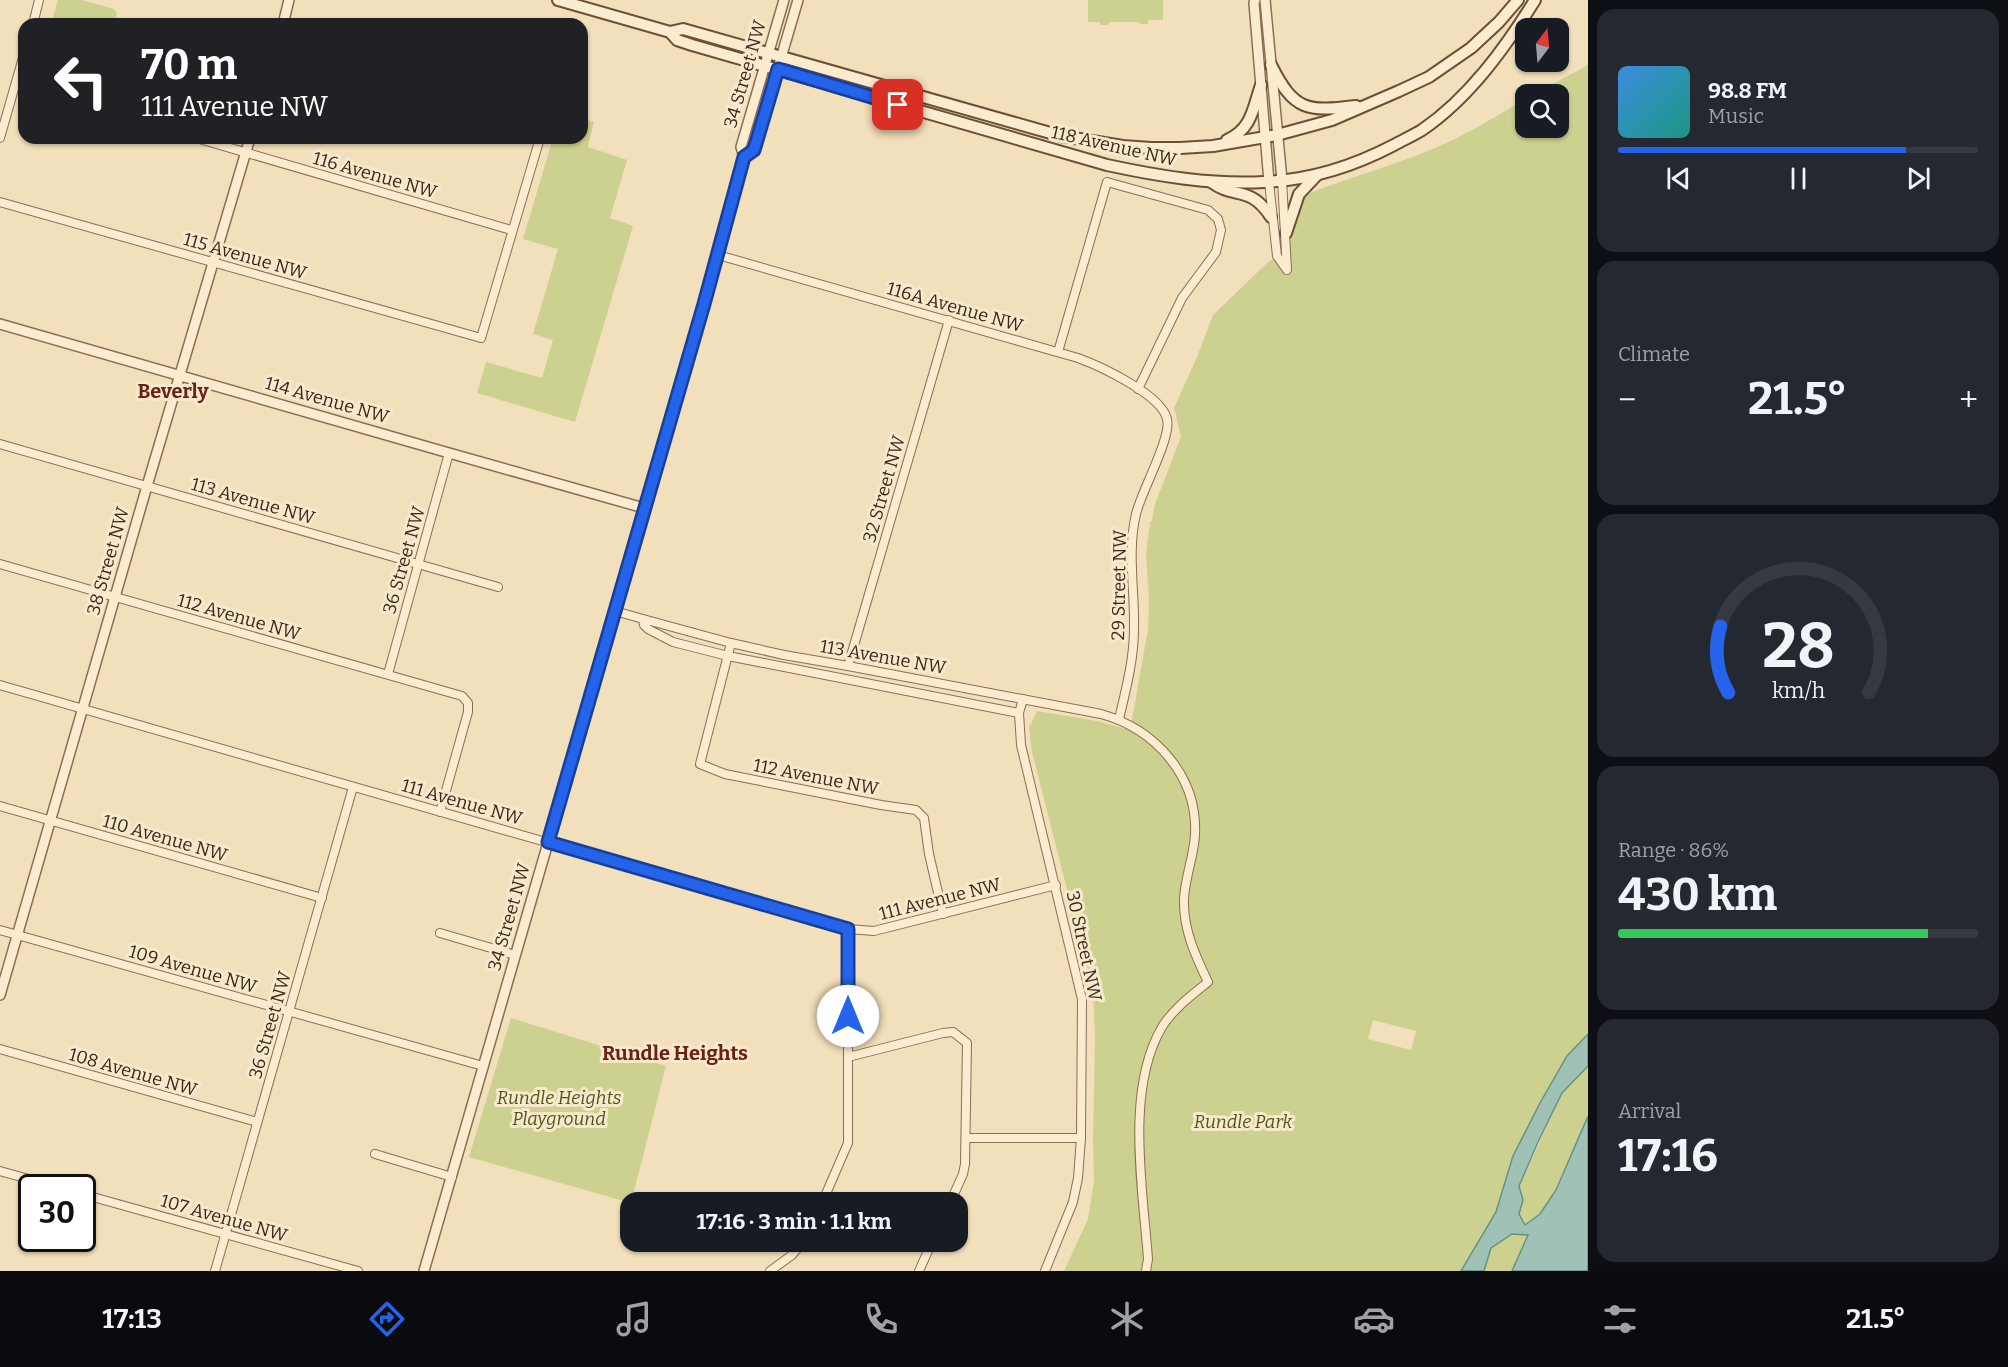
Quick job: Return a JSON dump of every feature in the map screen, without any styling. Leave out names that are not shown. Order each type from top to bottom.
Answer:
[{"type":"main road","name":"118 Avenue NW","points":[[558,0],[670,32],[677,40],[1107,165],[1167,177],[1269,182],[1338,170],[1369,158],[1422,130],[1473,85],[1499,53],[1535,0]]},
{"type":"main road","name":"118 Avenue NW","points":[[670,32],[683,28],[1061,136],[1151,148],[1214,146],[1265,138],[1332,120],[1428,77],[1458,58],[1484,37],[1518,0]]},
{"type":"main road","points":[[1271,65],[1288,95],[1311,108],[1368,104]]},
{"type":"main road","points":[[1214,146],[1235,137],[1246,127],[1261,85]]},
{"type":"main road","points":[[1286,233],[1299,194],[1317,175]]},
{"type":"main road","points":[[1208,180],[1217,187],[1253,197],[1271,217]]},
{"type":"street","points":[[34,18],[39,0]]},
{"type":"street","points":[[284,18],[289,0]]},
{"type":"street","name":"34 Street NW","points":[[424,1271],[718,255],[744,157],[741,147],[784,0]]},
{"type":"street","name":"34 Street NW","points":[[744,157],[754,150],[798,0]]},
{"type":"street","points":[[1255,0],[1271,217],[1276,256],[1287,270],[1282,180],[1265,0]]},
{"type":"street","points":[[0,138],[18,75]]},
{"type":"street","name":"116 Avenue NW","points":[[216,144],[512,230]]},
{"type":"street","name":"38 Street NW","points":[[0,995],[114,597],[248,144]]},
{"type":"street","points":[[512,230],[538,144]]},
{"type":"street","points":[[1058,352],[1107,182],[1208,210],[1218,219],[1221,230],[1216,252],[1182,298],[1138,389]]},
{"type":"street","name":"115 Avenue NW","points":[[0,202],[481,339],[512,230]]},
{"type":"street","name":"116A Avenue NW","points":[[718,255],[1078,358],[1105,369],[1138,389],[1159,405],[1168,419]]},
{"type":"street","name":"32 Street NW","points":[[848,666],[949,320]]},
{"type":"street","name":"114 Avenue NW","points":[[0,324],[644,508]]},
{"type":"street","name":"29 Street NW","points":[[1119,719],[1134,645],[1131,559],[1135,516],[1140,498],[1166,436],[1168,419]]},
{"type":"street","name":"113 Avenue NW","points":[[0,444],[498,587]]},
{"type":"street","name":"36 Street NW","points":[[387,674],[449,453]]},
{"type":"street","name":"112 Avenue NW","points":[[0,564],[462,696],[468,703],[468,712],[440,812]]},
{"type":"street","name":"113 Avenue NW","points":[[615,611],[784,655],[1119,719],[1148,736],[1165,753],[1180,774],[1190,796],[1195,828],[1184,898],[1191,945],[1208,982],[1172,1014],[1163,1026],[1154,1044],[1144,1075],[1139,1123],[1148,1259],[1146,1271]]},
{"type":"street","name":"113 Avenue NW","points":[[643,619],[648,629],[673,642],[728,656],[1019,713]]},
{"type":"street","points":[[728,656],[731,643]]},
{"type":"street","name":"112 Avenue NW","points":[[728,656],[700,765],[725,774],[916,810],[924,818],[929,854],[943,914]]},
{"type":"street","name":"111 Avenue NW","points":[[0,685],[848,929],[874,931],[1056,885]]},
{"type":"street","name":"30 Street NW","points":[[1023,699],[1019,713],[1022,745],[1082,999],[1081,1138],[1078,1178],[1073,1202],[1046,1271]]},
{"type":"street","name":"36 Street NW","points":[[215,1271],[353,787]]},
{"type":"street","name":"110 Avenue NW","points":[[0,806],[321,898]]},
{"type":"street","points":[[827,1192],[848,1143],[848,929]]},
{"type":"street","name":"109 Avenue NW","points":[[0,930],[483,1066]]},
{"type":"street","points":[[440,933],[515,955]]},
{"type":"street","points":[[849,1057],[943,1033],[953,1032],[967,1043],[966,1138],[963,1174],[955,1192]]},
{"type":"street","name":"108 Avenue NW","points":[[0,1049],[257,1122]]},
{"type":"street","points":[[966,1138],[1023,1140],[1081,1138]]},
{"type":"street","points":[[375,1154],[452,1177]]},
{"type":"street","points":[[0,1171],[18,1176]]},
{"type":"street","name":"107 Avenue NW","points":[[96,1198],[358,1271]]},
{"type":"street","points":[[770,1271],[795,1252]]},
{"type":"street","points":[[919,1271],[928,1252]]},
{"type":"green space","points":[[58,0],[82,0],[114,9],[117,14],[116,18],[53,18]]},
{"type":"green space","points":[[1088,0],[1163,0],[1163,20],[1148,20],[1148,24],[1109,22],[1108,25],[1100,25],[1100,22],[1088,22]]},
{"type":"green space","name":"Rundle Park","points":[[1588,65],[1588,1034],[1567,1056],[1513,1156],[1496,1212],[1461,1271],[1064,1271],[1088,1219],[1094,1182],[1093,991],[1032,752],[1029,728],[1037,711],[1097,721],[1126,729],[1132,720],[1148,629],[1149,599],[1146,556],[1151,526],[1149,524],[1181,437],[1174,408],[1213,315],[1268,262],[1284,254],[1302,196],[1397,163],[1453,140],[1515,105],[1515,138],[1569,138],[1569,84],[1553,84]],"holes":[[[1373,1020],[1416,1031],[1411,1050],[1368,1039]]]},
{"type":"green space","points":[[588,120],[594,122],[588,147],[627,160],[610,218],[633,226],[575,422],[477,393],[486,362],[542,378],[553,340],[533,334],[558,249],[523,239],[551,144],[588,144]]},
{"type":"green space","name":"Rundle Heights Playground","points":[[511,1018],[666,1066],[634,1192],[620,1192],[620,1200],[469,1157]]},
{"type":"green space","points":[[1588,1066],[1588,1116],[1556,1190],[1540,1214],[1525,1225],[1519,1214],[1523,1200],[1519,1187],[1562,1093]]},
{"type":"green space","points":[[1512,1234],[1528,1235],[1512,1271],[1484,1271],[1491,1248]]},
{"type":"water","points":[[1588,1034],[1588,1066],[1562,1093],[1538,1142],[1519,1186],[1523,1200],[1519,1214],[1525,1225],[1540,1214],[1556,1190],[1588,1116],[1588,1271],[1512,1271],[1528,1235],[1512,1234],[1491,1248],[1484,1271],[1461,1271],[1496,1212],[1513,1156],[1540,1103],[1567,1056]]},
{"type":"district","name":"Beverly","points":[[173,391]]},
{"type":"district","name":"Rundle Heights","points":[[675,1053]]},
{"type":"route","points":[[848,1016],[848,929],[548,842],[704,304],[744,157],[754,150],[778,69],[898,105]]}]
